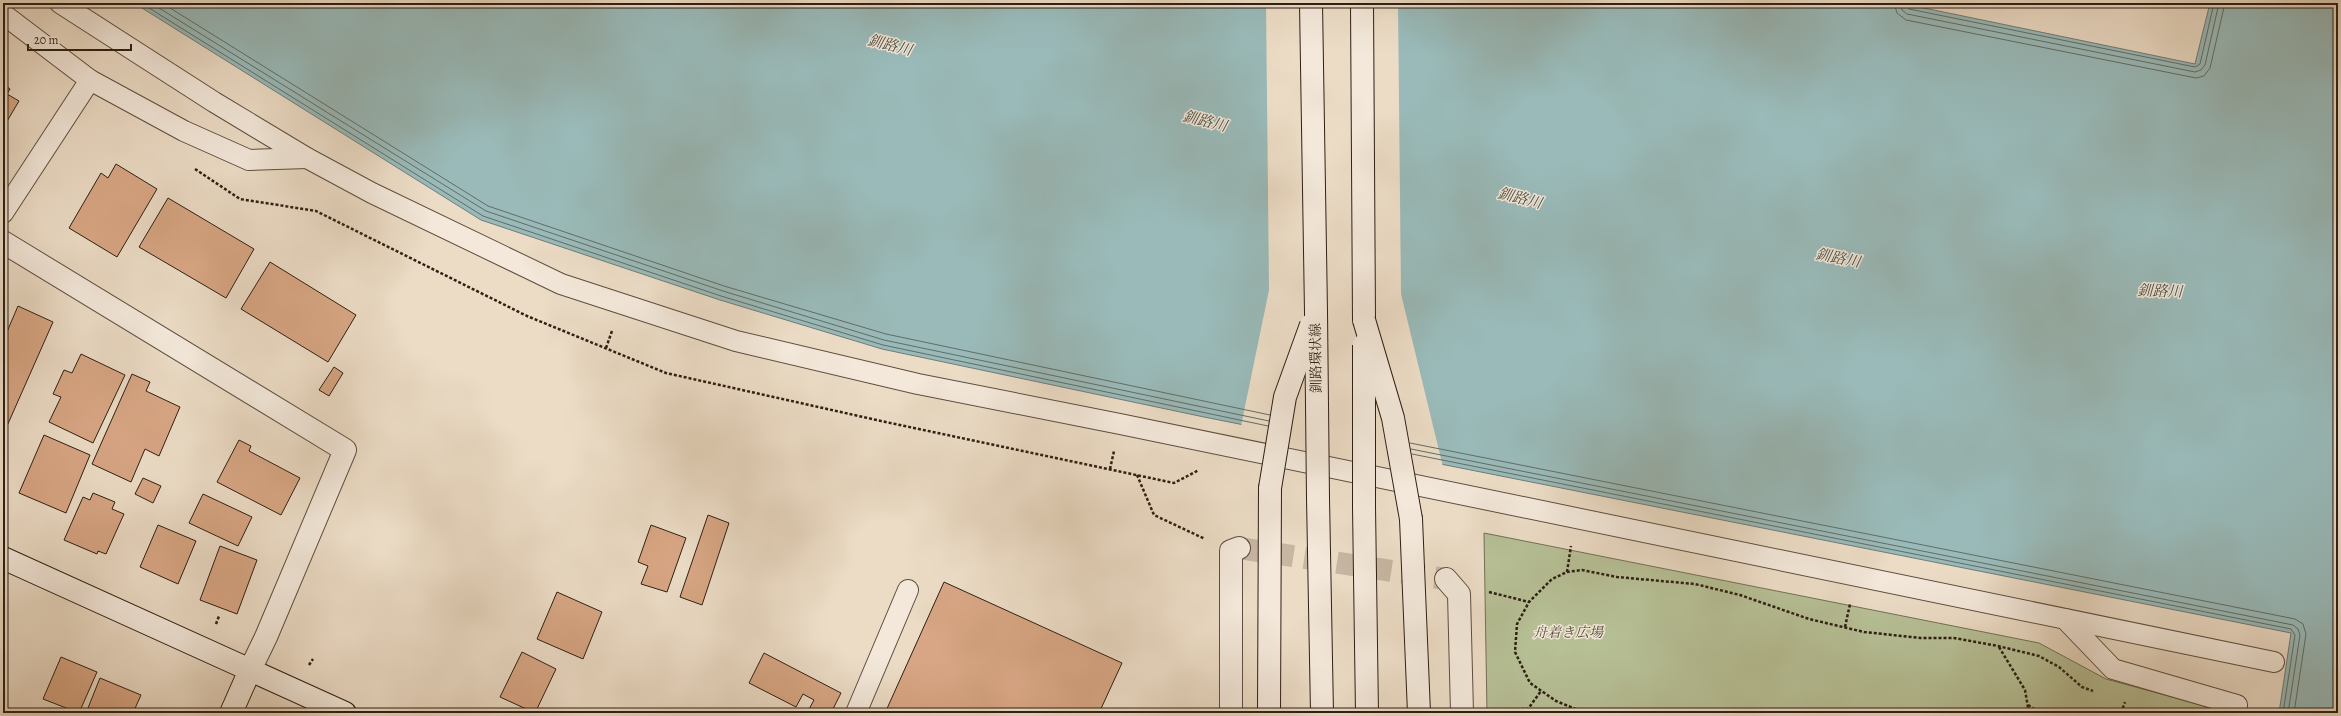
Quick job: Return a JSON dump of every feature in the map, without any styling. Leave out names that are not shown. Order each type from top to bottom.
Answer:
[{"type":"street","name":"釧路環状線","points":[[1312,3],[1322,713]]},
{"type":"street","points":[[1362,3],[1364,507],[1367,713]]},
{"type":"street","points":[[3,242],[345,450],[266,637],[231,713]]},
{"type":"street","points":[[1269,713],[1270,488],[1285,397],[1316,312]]},
{"type":"street","points":[[1364,320],[1393,418],[1410,519],[1419,713]]},
{"type":"street","points":[[1231,713],[1235,550]]},
{"type":"street","points":[[3,558],[345,713]]},
{"type":"street","points":[[1446,579],[1459,594],[1462,713]]},
{"type":"lane","points":[[60,3],[214,102],[308,158],[372,193],[561,284],[736,341],[918,384],[1112,422],[2274,662]]},
{"type":"lane","points":[[3,14],[90,80],[184,130],[249,160],[308,158]]},
{"type":"lane","points":[[3,213],[90,80]]},
{"type":"lane","points":[[856,713],[908,590]]},
{"type":"lane","points":[[2065,619],[2114,669],[2237,702]]},
{"type":"path","points":[[606,348],[613,328]]},
{"type":"path","points":[[1110,470],[1114,450]]},
{"type":"path","points":[[1137,475],[1154,515],[1235,550]]},
{"type":"path","points":[[1567,572],[1572,539]]},
{"type":"path","points":[[1616,713],[1578,710],[1556,701],[1530,683],[1515,652],[1517,624],[1529,602],[1552,579],[1567,572],[1582,570],[1617,577],[1695,584],[1740,595],[1809,619],[1864,632],[1921,638],[1954,638],[1998,646],[2025,690],[2029,713]]},
{"type":"path","points":[[1487,592],[1529,602]]},
{"type":"path","points":[[1845,627],[1851,598]]},
{"type":"path","points":[[1488,710],[1528,709],[1542,691]]},
{"type":"path","points":[[2121,713],[2126,701]]},
{"type":"path","points":[[2028,705],[2040,713]]},
{"type":"green space","name":"舟着き広場","points":[[1484,533],[2039,643],[2106,679],[2216,709],[2216,713],[1487,713]]},
{"type":"water","name":"釧路川","points":[[134,3],[1900,3],[2195,64],[2210,3],[2338,3],[2338,713],[2279,713],[2291,633],[1204,417],[882,349],[720,300],[481,220]]},
{"type":"pier","points":[[1266,3],[1398,3],[1401,294],[1443,467],[1241,426],[1269,290]]},
{"type":"building","points":[[3,84],[10,89],[7,94],[19,101],[3,128]]},
{"type":"building","points":[[116,164],[157,189],[117,257],[69,228],[101,173],[108,178]]},
{"type":"building","points":[[168,198],[254,249],[226,298],[139,247]]},
{"type":"building","points":[[270,262],[356,315],[328,362],[241,309]]},
{"type":"building","points":[[18,306],[53,322],[3,435],[3,341]]},
{"type":"building","points":[[81,354],[125,375],[93,443],[49,422],[61,397],[53,394],[64,370],[72,373]]},
{"type":"building","points":[[334,367],[343,373],[329,396],[319,390]]},
{"type":"building","points":[[132,374],[150,382],[146,391],[180,407],[159,456],[145,449],[131,482],[92,464]]},
{"type":"building","points":[[44,435],[90,455],[66,513],[19,493]]},
{"type":"building","points":[[239,440],[251,446],[249,451],[300,478],[281,515],[217,482]]},
{"type":"building","points":[[143,478],[161,486],[153,503],[135,494]]},
{"type":"building","points":[[93,493],[115,502],[112,509],[124,514],[106,554],[98,551],[97,554],[64,540],[83,497],[90,500]]},
{"type":"building","points":[[203,494],[252,517],[238,546],[189,523]]},
{"type":"building","points":[[708,515],[729,523],[702,605],[680,597]]},
{"type":"building","points":[[158,525],[196,541],[178,584],[140,567]]},
{"type":"building","points":[[651,525],[686,538],[667,592],[641,584],[648,566],[638,562]]},
{"type":"building","points":[[220,546],[257,560],[237,614],[200,600]]},
{"type":"building","points":[[944,582],[1122,663],[1099,713],[885,713]]},
{"type":"building","points":[[557,592],[602,612],[583,659],[537,639]]},
{"type":"building","points":[[522,652],[556,669],[535,713],[500,697]]},
{"type":"building","points":[[764,653],[841,693],[831,713],[813,713],[808,711],[814,700],[803,694],[796,707],[749,683]]},
{"type":"building","points":[[61,657],[97,672],[79,713],[43,699]]},
{"type":"building","points":[[100,678],[141,695],[133,713],[86,713]]},
{"type":"tunnel","points":[[1239,548],[1446,579]]}]
